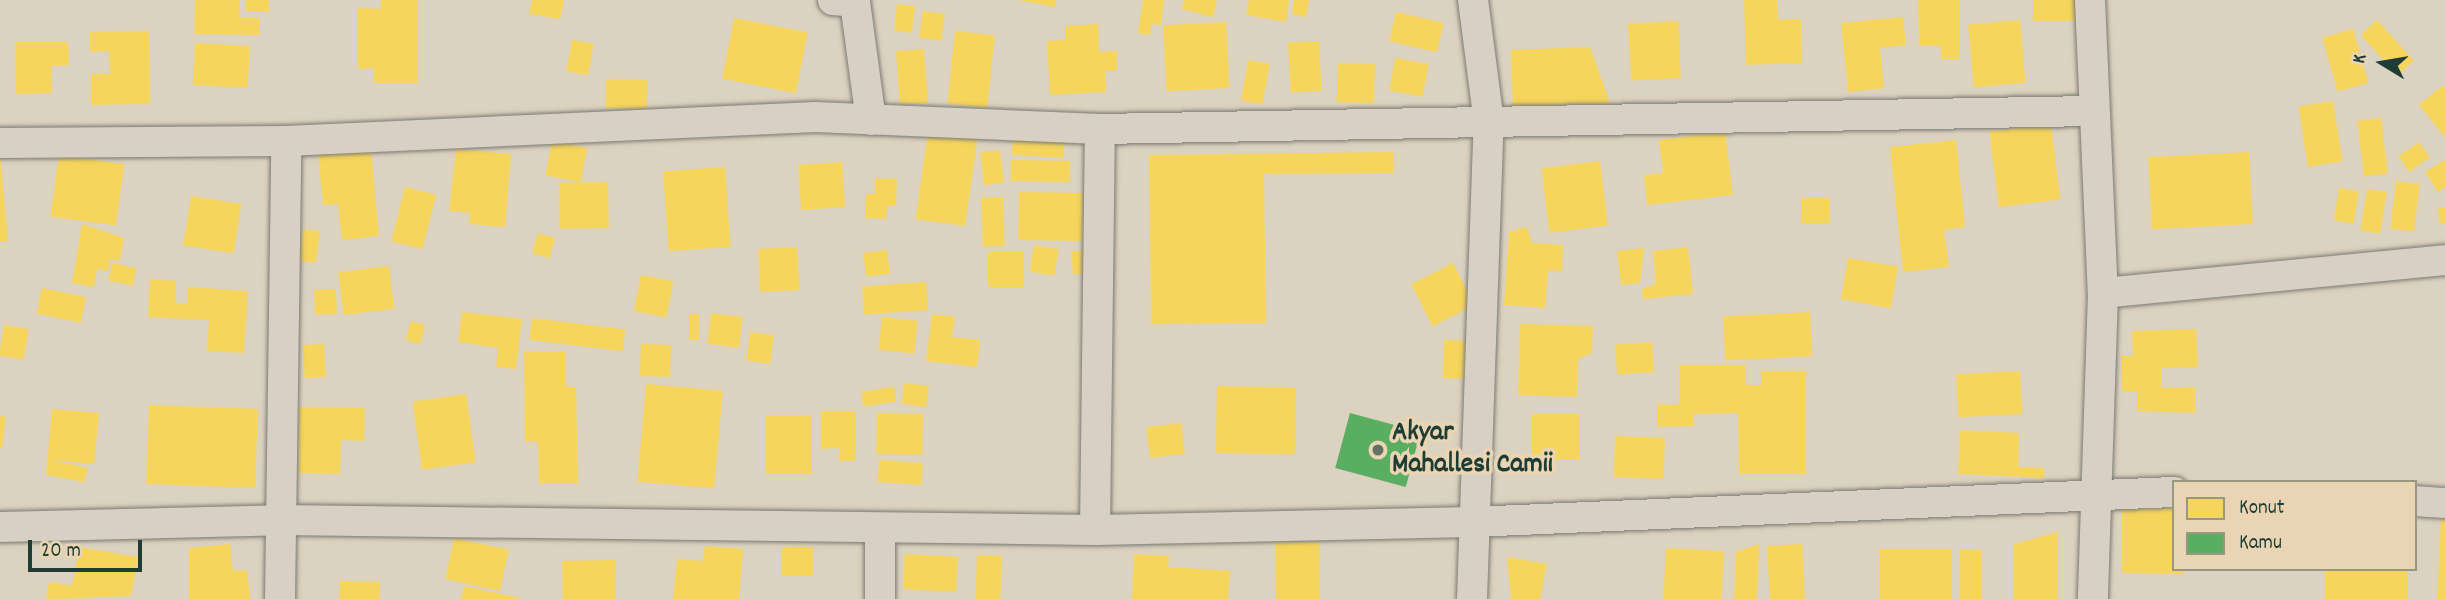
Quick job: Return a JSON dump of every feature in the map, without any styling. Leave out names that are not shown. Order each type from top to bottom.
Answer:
[{"type":"street","points":[[832,0],[855,2],[871,120]]},
{"type":"street","points":[[1472,599],[1472,522],[1489,124],[1473,0]]},
{"type":"street","points":[[2090,0],[2103,293],[2092,493],[2093,599]]},
{"type":"street","points":[[0,143],[286,141],[871,120],[1100,129],[2093,111]]},
{"type":"street","points":[[1096,530],[1100,129]]},
{"type":"street","points":[[280,599],[286,141]]},
{"type":"street","points":[[2103,293],[2445,260]]},
{"type":"street","points":[[0,527],[281,520],[880,530],[1096,530],[1472,522],[2092,493],[2172,492]]},
{"type":"street","points":[[2417,501],[2445,503]]},
{"type":"street","points":[[880,530],[880,599]]},
{"type":"building: Konut","points":[[195,0],[240,0],[239,18],[260,18],[260,35],[194,34]]},
{"type":"building: Konut","points":[[246,0],[269,0],[269,12],[246,12]]},
{"type":"building: Konut","points":[[381,0],[418,0],[418,83],[374,83],[374,68],[358,69],[358,8],[381,9]]},
{"type":"building: Konut","points":[[532,0],[564,0],[560,19],[529,14]]},
{"type":"building: Konut","points":[[1018,0],[1056,0],[1055,7]]},
{"type":"building: Konut","points":[[1143,0],[1164,0],[1161,25],[1151,24],[1150,35],[1138,33]]},
{"type":"building: Konut","points":[[1184,0],[1217,0],[1213,17],[1182,9]]},
{"type":"building: Konut","points":[[1249,0],[1289,0],[1286,22],[1246,15]]},
{"type":"building: Konut","points":[[1294,0],[1309,0],[1306,17],[1292,14]]},
{"type":"building: Konut","points":[[1744,0],[1777,0],[1778,20],[1801,19],[1802,63],[1746,65]]},
{"type":"building: Konut","points":[[1918,0],[1959,0],[1959,59],[1941,59],[1941,46],[1919,46]]},
{"type":"building: Konut","points":[[2033,0],[2080,0],[2080,21],[2033,21]]},
{"type":"building: Konut","points":[[897,4],[915,6],[912,33],[894,31]]},
{"type":"building: Konut","points":[[923,11],[945,14],[941,41],[919,38]]},
{"type":"building: Konut","points":[[1396,12],[1444,23],[1437,52],[1389,41]]},
{"type":"building: Konut","points":[[1903,17],[1906,45],[1880,48],[1884,88],[1848,92],[1841,23]]},
{"type":"building: Konut","points":[[734,18],[808,32],[796,93],[722,79]]},
{"type":"building: Konut","points":[[2020,20],[2025,83],[1974,87],[1968,25]]},
{"type":"building: Konut","points":[[2377,20],[2414,61],[2397,76],[2361,35]]},
{"type":"building: Konut","points":[[1678,21],[1681,78],[1631,81],[1628,24]]},
{"type":"building: Konut","points":[[1226,22],[1229,88],[1167,91],[1163,25]]},
{"type":"building: Konut","points":[[1098,24],[1099,52],[1117,51],[1117,70],[1105,71],[1106,92],[1050,95],[1047,41],[1065,40],[1065,26]]},
{"type":"building: Konut","points":[[2353,29],[2368,83],[2338,92],[2322,38]]},
{"type":"building: Konut","points":[[149,31],[150,104],[91,105],[91,74],[110,74],[109,51],[90,52],[90,32]]},
{"type":"building: Konut","points":[[955,31],[995,35],[987,108],[947,104]]},
{"type":"building: Konut","points":[[572,40],[594,44],[588,75],[566,72]]},
{"type":"building: Konut","points":[[1319,41],[1322,91],[1291,93],[1288,43]]},
{"type":"building: Konut","points":[[15,42],[68,42],[69,65],[51,66],[52,93],[16,94]]},
{"type":"building: Konut","points":[[195,43],[250,46],[248,88],[193,85]]},
{"type":"building: Konut","points":[[1590,47],[1610,103],[1513,106],[1511,50]]},
{"type":"building: Konut","points":[[924,49],[928,103],[900,105],[896,51]]},
{"type":"building: Konut","points":[[1395,58],[1428,64],[1423,96],[1389,90]]},
{"type":"building: Konut","points":[[1248,60],[1270,64],[1263,104],[1241,100]]},
{"type":"building: Konut","points":[[1338,63],[1375,64],[1374,103],[1337,102]]},
{"type":"building: Konut","points":[[606,79],[647,80],[646,109],[605,108]]},
{"type":"building: Konut","points":[[2442,86],[2445,89],[2445,137],[2419,105]]},
{"type":"building: Konut","points":[[2333,101],[2343,161],[2308,167],[2298,106]]},
{"type":"building: Konut","points":[[2381,118],[2388,174],[2364,177],[2357,121]]},
{"type":"building: Konut","points":[[2051,124],[2060,199],[1999,207],[1989,132]]},
{"type":"building: Konut","points":[[928,131],[978,138],[965,226],[916,219]]},
{"type":"building: Konut","points":[[1725,132],[1733,195],[1647,205],[1644,175],[1663,173],[1659,140]]},
{"type":"building: Konut","points":[[1013,133],[1065,136],[1064,158],[1012,155]]},
{"type":"building: Konut","points":[[1956,140],[1965,227],[1944,230],[1949,267],[1903,272],[1890,147]]},
{"type":"building: Konut","points":[[552,141],[587,148],[581,182],[545,175]]},
{"type":"building: Konut","points":[[2419,142],[2430,158],[2409,172],[2399,156]]},
{"type":"building: Konut","points":[[371,149],[379,236],[342,240],[338,204],[323,205],[318,154]]},
{"type":"building: Konut","points":[[456,149],[511,154],[505,227],[469,224],[470,213],[449,211]]},
{"type":"building: Konut","points":[[1000,150],[1004,183],[984,185],[980,152]]},
{"type":"building: Konut","points":[[0,152],[8,242],[0,242]]},
{"type":"building: Konut","points":[[1394,152],[1394,173],[1264,174],[1266,323],[1151,324],[1149,155]]},
{"type":"building: Konut","points":[[2249,152],[2253,224],[2152,229],[2148,157]]},
{"type":"building: Konut","points":[[59,155],[124,164],[116,226],[50,216]]},
{"type":"building: Konut","points":[[1011,160],[1070,161],[1070,182],[1011,181]]},
{"type":"building: Konut","points":[[2445,160],[2445,187],[2438,192],[2425,172]]},
{"type":"building: Konut","points":[[1600,161],[1608,226],[1549,233],[1541,168]]},
{"type":"building: Konut","points":[[842,162],[845,207],[801,210],[798,165]]},
{"type":"building: Konut","points":[[725,167],[731,247],[669,251],[663,171]]},
{"type":"building: Konut","points":[[875,178],[897,179],[896,206],[887,206],[886,219],[865,218],[866,194],[875,194]]},
{"type":"building: Konut","points":[[2396,181],[2420,184],[2414,232],[2390,229]]},
{"type":"building: Konut","points":[[608,182],[609,228],[560,229],[559,183]]},
{"type":"building: Konut","points":[[405,187],[436,195],[423,249],[391,241]]},
{"type":"building: Konut","points":[[2339,188],[2359,191],[2354,224],[2334,221]]},
{"type":"building: Konut","points":[[2367,189],[2387,192],[2380,234],[2360,230]]},
{"type":"building: Konut","points":[[1019,192],[1083,193],[1082,241],[1018,240]]},
{"type":"building: Konut","points":[[191,196],[241,204],[234,253],[183,245]]},
{"type":"building: Konut","points":[[1003,197],[1005,246],[983,247],[981,198]]},
{"type":"building: Konut","points":[[1801,198],[1830,198],[1830,223],[1801,223]]},
{"type":"building: Konut","points":[[2445,207],[2445,223],[2439,224],[2438,208]]},
{"type":"building: Konut","points":[[82,224],[124,238],[120,261],[110,259],[108,271],[97,269],[94,287],[72,283]]},
{"type":"building: Konut","points":[[1527,227],[1532,243],[1563,245],[1562,271],[1548,270],[1545,308],[1504,305],[1509,232]]},
{"type":"building: Konut","points":[[303,229],[320,231],[316,263],[299,261]]},
{"type":"building: Konut","points":[[538,233],[555,238],[550,258],[532,253]]},
{"type":"building: Konut","points":[[1034,245],[1059,249],[1054,276],[1030,272]]},
{"type":"building: Konut","points":[[797,247],[799,290],[760,292],[758,249]]},
{"type":"building: Konut","points":[[1688,247],[1693,294],[1643,299],[1642,289],[1656,284],[1653,251]]},
{"type":"building: Konut","points":[[1644,248],[1640,283],[1621,285],[1617,251]]},
{"type":"building: Konut","points":[[887,250],[890,274],[866,277],[863,253]]},
{"type":"building: Konut","points":[[1088,250],[1090,273],[1073,274],[1071,251]]},
{"type":"building: Konut","points":[[988,252],[1024,252],[1024,287],[988,287]]},
{"type":"building: Konut","points":[[1848,258],[1898,267],[1891,308],[1841,299]]},
{"type":"building: Konut","points":[[112,263],[136,268],[133,286],[108,281]]},
{"type":"building: Konut","points":[[1453,263],[1474,305],[1432,326],[1411,284]]},
{"type":"building: Konut","points":[[389,266],[394,309],[344,315],[338,272]]},
{"type":"building: Konut","points":[[641,275],[673,281],[666,318],[634,311]]},
{"type":"building: Konut","points":[[150,279],[176,281],[175,303],[187,304],[188,287],[248,291],[244,353],[207,351],[209,320],[148,317]]},
{"type":"building: Konut","points":[[926,282],[928,310],[864,314],[862,286]]},
{"type":"building: Konut","points":[[42,288],[86,297],[81,323],[37,313]]},
{"type":"building: Konut","points":[[336,289],[337,314],[315,315],[314,290]]},
{"type":"building: Konut","points":[[462,312],[522,319],[516,369],[496,367],[498,348],[458,342]]},
{"type":"building: Konut","points":[[1810,312],[1812,356],[1725,360],[1723,317]]},
{"type":"building: Konut","points":[[711,313],[743,317],[739,348],[707,344]]},
{"type":"building: Konut","points":[[689,314],[699,314],[699,340],[689,340]]},
{"type":"building: Konut","points":[[932,314],[955,317],[952,337],[980,340],[977,367],[926,361]]},
{"type":"building: Konut","points":[[882,317],[918,321],[914,354],[879,350]]},
{"type":"building: Konut","points":[[532,318],[625,329],[623,351],[529,340]]},
{"type":"building: Konut","points":[[411,321],[425,325],[420,344],[405,340]]},
{"type":"building: Konut","points":[[1520,324],[1593,326],[1592,353],[1578,359],[1577,397],[1518,395]]},
{"type":"building: Konut","points":[[4,325],[29,329],[24,360],[0,356]]},
{"type":"building: Konut","points":[[2196,329],[2198,367],[2161,368],[2161,388],[2195,387],[2195,413],[2137,411],[2137,391],[2122,391],[2121,356],[2133,356],[2132,331]]},
{"type":"building: Konut","points":[[750,332],[774,335],[770,364],[746,361]]},
{"type":"building: Konut","points":[[1444,340],[1470,341],[1469,379],[1443,378]]},
{"type":"building: Konut","points":[[1652,342],[1654,372],[1617,375],[1615,345]]},
{"type":"building: Konut","points":[[324,344],[326,377],[305,378],[303,345]]},
{"type":"building: Konut","points":[[641,344],[671,345],[670,377],[640,376]]},
{"type":"building: Konut","points":[[524,351],[566,351],[566,387],[576,387],[578,484],[539,484],[538,442],[525,442]]},
{"type":"building: Konut","points":[[1679,365],[1746,365],[1746,385],[1761,385],[1761,371],[1806,371],[1806,474],[1739,474],[1738,413],[1694,414],[1694,426],[1657,427],[1657,404],[1679,405]]},
{"type":"building: Konut","points":[[2020,371],[2022,414],[1958,417],[1956,374]]},
{"type":"building: Konut","points":[[904,383],[929,386],[926,407],[901,404]]},
{"type":"building: Konut","points":[[646,384],[723,391],[714,488],[637,482]]},
{"type":"building: Konut","points":[[1217,386],[1296,387],[1295,454],[1216,453]]},
{"type":"building: Konut","points":[[894,387],[896,402],[863,406],[861,392]]},
{"type":"building: Konut","points":[[466,394],[476,462],[422,470],[413,402]]},
{"type":"building: Konut","points":[[149,405],[258,409],[255,488],[146,484]]},
{"type":"building: Konut","points":[[299,407],[365,408],[364,441],[341,440],[340,474],[299,473]]},
{"type":"building: Konut","points":[[52,409],[99,413],[94,464],[52,460],[88,468],[84,482],[46,475]]},
{"type":"building: Konut","points":[[821,411],[855,411],[855,461],[839,461],[839,448],[821,449]]},
{"type":"building: Konut","points":[[877,413],[923,414],[922,455],[876,454]]},
{"type":"building: Konut","points":[[1532,414],[1580,414],[1580,460],[1532,460]]},
{"type":"building: Konut","points":[[766,415],[812,415],[812,474],[766,474]]},
{"type":"building: Konut","points":[[0,416],[6,417],[2,448],[0,448]]},
{"type":"building: Konut","points":[[1181,423],[1185,454],[1150,458],[1146,427]]},
{"type":"building: Konut","points":[[1960,430],[2019,433],[2018,467],[2044,468],[2044,478],[1958,474]]},
{"type":"building: Konut","points":[[1615,436],[1665,438],[1664,479],[1614,477]]},
{"type":"building: Konut","points":[[879,460],[923,463],[921,485],[877,482]]},
{"type":"building: Konut","points":[[2122,507],[2172,508],[2172,571],[2186,574],[2122,573]]},
{"type":"building: Konut","points":[[2441,520],[2445,520],[2445,599],[2437,599]]},
{"type":"building: Konut","points":[[2058,532],[2058,599],[2014,599],[2014,544]]},
{"type":"building: Konut","points":[[454,538],[509,550],[500,591],[445,579]]},
{"type":"building: Konut","points":[[1319,542],[1320,599],[1276,599],[1275,543]]},
{"type":"building: Konut","points":[[230,544],[233,571],[247,570],[250,599],[189,599],[189,548]]},
{"type":"building: Konut","points":[[1759,544],[1757,599],[1734,599],[1736,552]]},
{"type":"building: Konut","points":[[1802,544],[1805,599],[1770,599],[1767,546]]},
{"type":"building: Konut","points":[[705,546],[743,549],[739,599],[673,599],[677,559],[703,561]]},
{"type":"building: Konut","points":[[79,547],[138,557],[131,596],[46,599],[49,582],[72,586]]},
{"type":"building: Konut","points":[[782,547],[813,547],[813,576],[782,576]]},
{"type":"building: Konut","points":[[1666,548],[1724,551],[1721,599],[1663,599]]},
{"type":"building: Konut","points":[[1879,549],[1952,549],[1952,599],[1879,599]]},
{"type":"building: Konut","points":[[1960,550],[1982,550],[1982,599],[1960,599]]},
{"type":"building: Konut","points":[[905,554],[958,557],[956,592],[903,589]]},
{"type":"building: Konut","points":[[1134,554],[1169,556],[1168,567],[1230,571],[1228,599],[1132,599]]},
{"type":"building: Konut","points":[[977,555],[1002,556],[1000,599],[975,599]]},
{"type":"building: Konut","points":[[1507,557],[1547,564],[1540,599],[1511,599]]},
{"type":"building: Konut","points":[[615,560],[616,599],[563,599],[562,561]]},
{"type":"building: Konut","points":[[2325,571],[2407,571],[2407,599],[2325,599]]},
{"type":"building: Konut","points":[[340,581],[380,582],[380,599],[340,599]]},
{"type":"building: Konut","points":[[464,586],[519,598],[519,599],[461,599]]},
{"type":"building: Kamu","name":"Akyar Mahallesi Camii","points":[[1350,413],[1421,432],[1406,487],[1335,468]]},
{"type":"place","name":"Akyar Mahallesi Camii","points":[[1378,450]]}]
